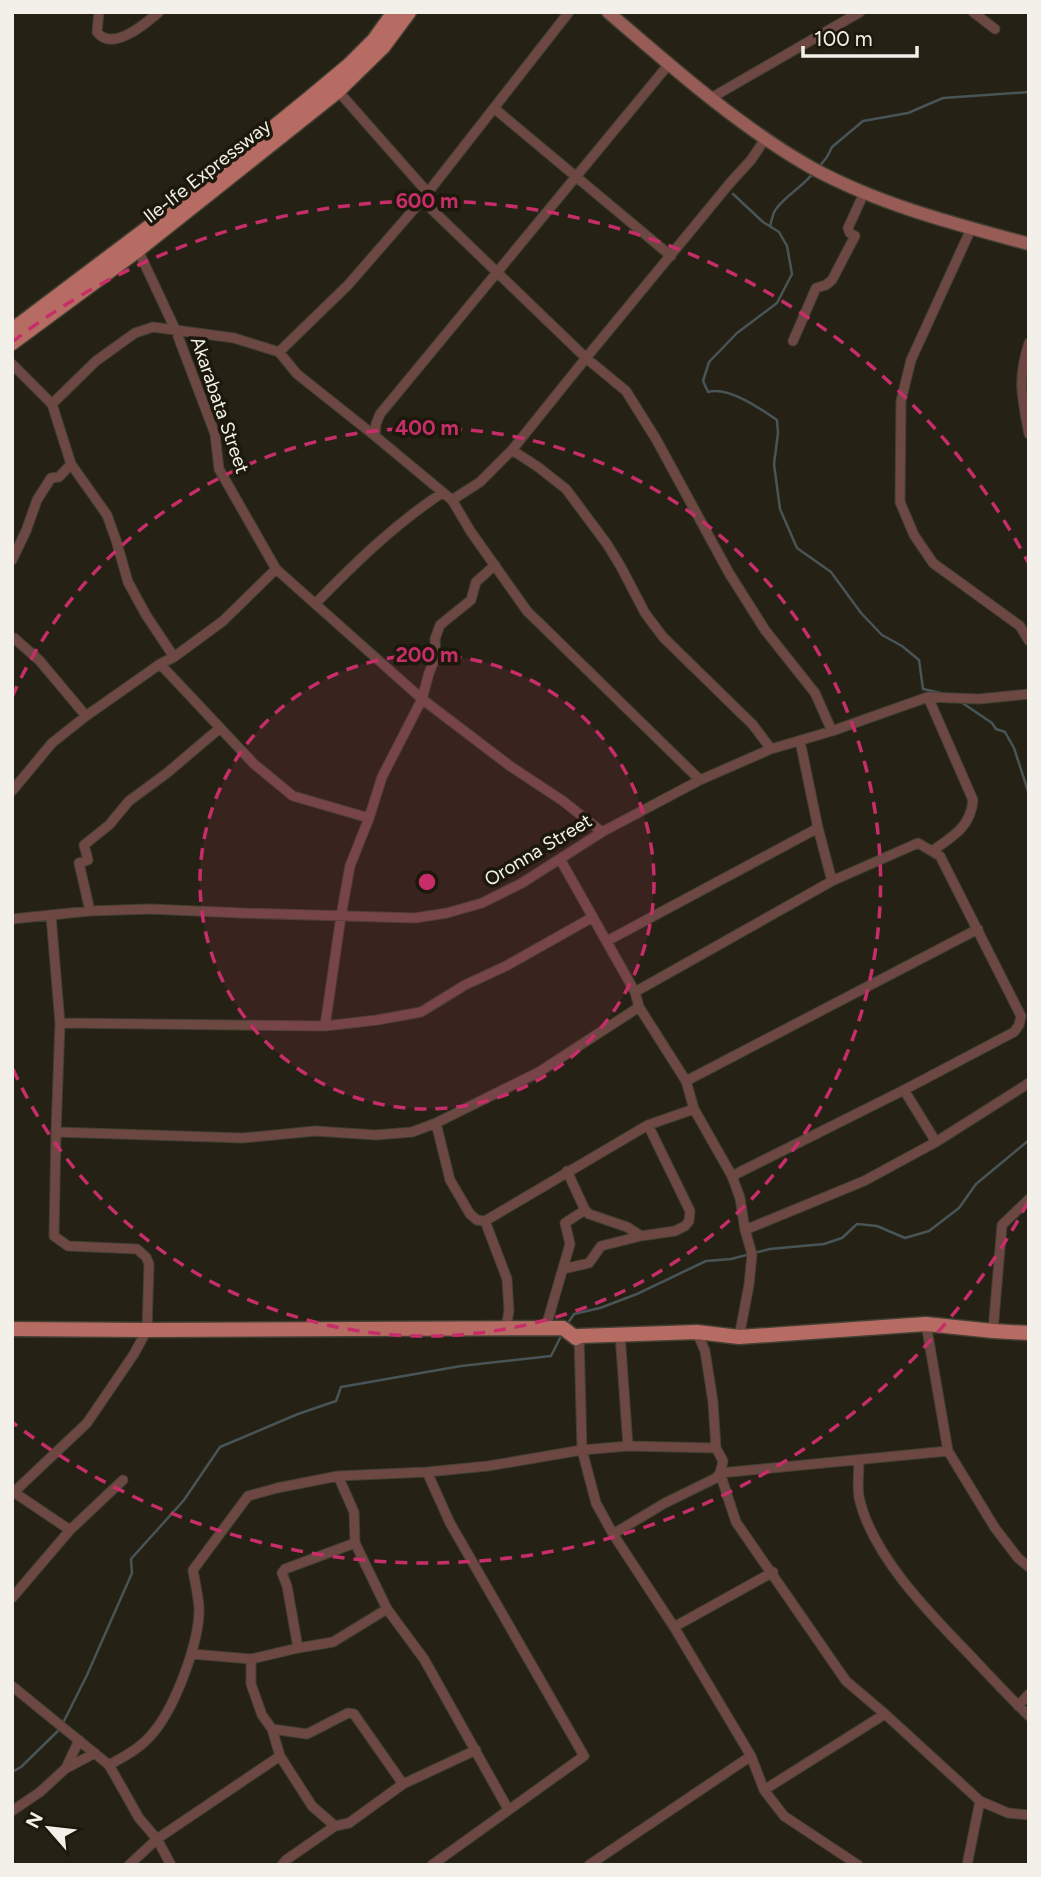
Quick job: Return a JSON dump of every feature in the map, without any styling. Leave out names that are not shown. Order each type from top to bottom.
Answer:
[{"type":"main road","name":"Ile-Ife Expressway","points":[[12,343],[138,250],[338,92],[383,47],[397,15]]},
{"type":"main road","name":"Ile-Ife Expressway","points":[[15,324],[178,205],[349,65],[397,15]]},
{"type":"main road","points":[[12,1329],[147,1331],[506,1327],[556,1328],[577,1337],[696,1332],[739,1337],[926,1324],[1029,1332]]},
{"type":"street","points":[[99,12],[97,32],[102,38],[111,41],[122,37],[159,12]]},
{"type":"street","points":[[279,352],[348,285],[425,197],[569,12]]},
{"type":"street","points":[[608,12],[765,139],[828,176],[918,214],[1029,244]]},
{"type":"street","points":[[711,98],[860,12]]},
{"type":"street","points":[[974,12],[995,29]]},
{"type":"street","points":[[375,436],[380,414],[669,64]]},
{"type":"street","points":[[338,92],[425,197],[586,358],[626,391],[656,439],[729,573],[765,630],[815,693],[832,731]]},
{"type":"street","points":[[495,109],[671,256]]},
{"type":"street","points":[[452,500],[480,482],[512,450],[751,160],[765,139]]},
{"type":"street","points":[[793,341],[816,288],[832,280],[855,236],[848,228],[864,193]]},
{"type":"street","points":[[971,229],[911,360],[901,401],[900,502],[914,535],[933,563],[1020,626],[1029,641]]},
{"type":"street","name":"Akarabata Street","points":[[138,250],[176,331],[215,433],[219,469],[276,569],[422,699],[602,832]]},
{"type":"street","points":[[52,404],[96,362],[135,332],[153,327],[234,338],[279,352],[296,374],[452,500],[527,611],[699,780]]},
{"type":"street","points":[[1029,343],[1021,370],[1021,393],[1029,435]]},
{"type":"street","points":[[12,363],[52,404],[71,464],[107,515],[128,582],[174,657]]},
{"type":"street","points":[[512,450],[566,488],[607,544],[645,613],[663,637],[753,725],[771,749]]},
{"type":"street","points":[[12,560],[37,500],[51,478],[59,477],[71,464]]},
{"type":"street","points":[[316,603],[388,534],[442,493]]},
{"type":"street","points":[[325,1026],[350,866],[382,777],[422,699],[436,656],[435,639],[440,625],[471,600],[476,582],[495,565]]},
{"type":"street","points":[[12,791],[52,743],[86,716],[223,621],[276,569]]},
{"type":"street","points":[[14,638],[39,660],[86,716]]},
{"type":"street","points":[[160,664],[254,764],[293,796],[369,818]]},
{"type":"street","points":[[932,850],[958,832],[968,820],[973,800],[930,697],[979,699],[1029,694]]},
{"type":"street","name":"Oronna Street","points":[[12,919],[90,911],[150,909],[415,918],[447,913],[482,903],[522,883],[602,832],[699,780],[771,749],[930,697]]},
{"type":"street","points":[[90,911],[79,863],[88,860],[84,845],[109,825],[129,801],[220,728]]},
{"type":"street","points":[[800,741],[832,881]]},
{"type":"street","points":[[607,941],[818,828]]},
{"type":"street","points":[[635,992],[832,881],[918,843],[940,856],[1021,1016],[1019,1025],[1014,1032],[904,1090],[732,1176]]},
{"type":"street","points":[[560,859],[635,992],[639,1007],[686,1081],[694,1109],[732,1176],[740,1198],[752,1254],[739,1337]]},
{"type":"street","points":[[51,916],[60,1023],[54,1236],[68,1246],[137,1250],[146,1257],[149,1264],[147,1331],[135,1354],[86,1423],[13,1492],[70,1530]]},
{"type":"street","points":[[60,1023],[325,1026],[421,1012],[465,985],[506,966],[593,916]]},
{"type":"street","points":[[686,1081],[978,929]]},
{"type":"street","points":[[56,1132],[243,1138],[315,1130],[376,1135],[412,1132],[436,1123],[539,1072],[639,1007]]},
{"type":"street","points":[[745,1230],[864,1181],[936,1142],[1029,1083]]},
{"type":"street","points":[[904,1090],[936,1142]]},
{"type":"street","points":[[436,1123],[450,1180],[470,1214],[477,1220],[485,1221],[648,1125],[694,1109]]},
{"type":"street","points":[[563,1269],[589,1263],[601,1246],[675,1231],[689,1221],[690,1211],[648,1125]]},
{"type":"street","points":[[566,1171],[589,1214],[627,1227],[641,1236]]},
{"type":"street","points":[[993,1331],[1002,1225],[1029,1199]]},
{"type":"street","points":[[556,1328],[547,1323],[570,1244],[565,1223],[585,1210]]},
{"type":"street","points":[[485,1221],[507,1279],[509,1311],[506,1327]]},
{"type":"street","points":[[926,1324],[948,1451],[995,1528],[1018,1558],[1029,1567]]},
{"type":"street","points":[[613,1535],[664,1503],[716,1478],[720,1473],[723,1461],[716,1448],[713,1402],[705,1350],[696,1332]]},
{"type":"street","points":[[620,1334],[628,1446]]},
{"type":"street","points":[[577,1337],[582,1450],[596,1503],[613,1535],[674,1627],[751,1755],[764,1790],[784,1816],[858,1865]]},
{"type":"street","points":[[109,1765],[136,1750],[153,1733],[168,1710],[192,1654],[199,1608],[193,1570],[248,1496],[338,1476],[488,1466],[582,1450],[628,1446],[716,1448]]},
{"type":"street","points":[[720,1473],[948,1451]]},
{"type":"street","points":[[859,1460],[859,1496],[870,1531],[890,1562],[918,1599],[1029,1716]]},
{"type":"street","points":[[427,1472],[450,1523],[584,1756],[432,1865]]},
{"type":"street","points":[[720,1473],[736,1522],[846,1681],[980,1801],[1008,1813],[1029,1815]]},
{"type":"street","points":[[338,1476],[354,1513],[355,1543],[387,1609],[424,1659],[508,1809]]},
{"type":"street","points":[[12,1598],[70,1530],[123,1480]]},
{"type":"street","points":[[298,1648],[287,1586],[282,1573],[285,1569],[355,1543]]},
{"type":"street","points":[[674,1627],[772,1572]]},
{"type":"street","points":[[192,1654],[251,1660],[333,1642],[387,1609]]},
{"type":"street","points":[[251,1660],[251,1684],[262,1715],[272,1729],[280,1756],[312,1806],[335,1826]]},
{"type":"street","points":[[12,1686],[109,1765],[139,1818],[157,1839],[171,1865]]},
{"type":"street","points":[[1018,1706],[1029,1694]]},
{"type":"street","points":[[272,1729],[307,1734],[348,1713],[354,1714],[402,1784]]},
{"type":"street","points":[[764,1790],[885,1714]]},
{"type":"street","points":[[65,1769],[76,1738]]},
{"type":"street","points":[[282,1865],[335,1826],[349,1823],[402,1784],[476,1750]]},
{"type":"street","points":[[12,1811],[40,1792],[65,1769],[95,1753]]},
{"type":"street","points":[[589,1865],[751,1755]]},
{"type":"street","points":[[129,1865],[157,1839],[280,1756]]},
{"type":"street","points":[[967,1865],[980,1801]]},
{"type":"waterway","points":[[819,167],[832,147],[863,121],[908,113],[943,98],[1029,92]]},
{"type":"waterway","points":[[770,226],[780,204],[814,172]]},
{"type":"waterway","points":[[733,194],[763,222],[779,232],[787,246],[792,274],[777,303],[737,333],[709,362],[703,381],[708,392],[734,395],[777,420],[774,464],[780,509],[797,548],[831,572],[861,613],[882,635],[919,660],[923,689],[950,695]]},
{"type":"waterway","points":[[961,702],[992,723],[996,729],[1005,732],[1014,748],[1029,794]]},
{"type":"waterway","points":[[568,1323],[574,1314],[600,1308],[637,1294],[706,1261],[731,1259],[770,1249],[824,1244],[842,1238],[857,1224],[877,1226],[905,1238],[929,1231],[959,1208],[976,1184],[1029,1140]]},
{"type":"waterway","points":[[63,1723],[132,1573],[131,1559],[184,1500],[220,1447],[336,1401],[341,1387],[461,1366],[551,1356],[563,1332]]},
{"type":"waterway","points":[[12,1772],[21,1767],[60,1729]]}]
